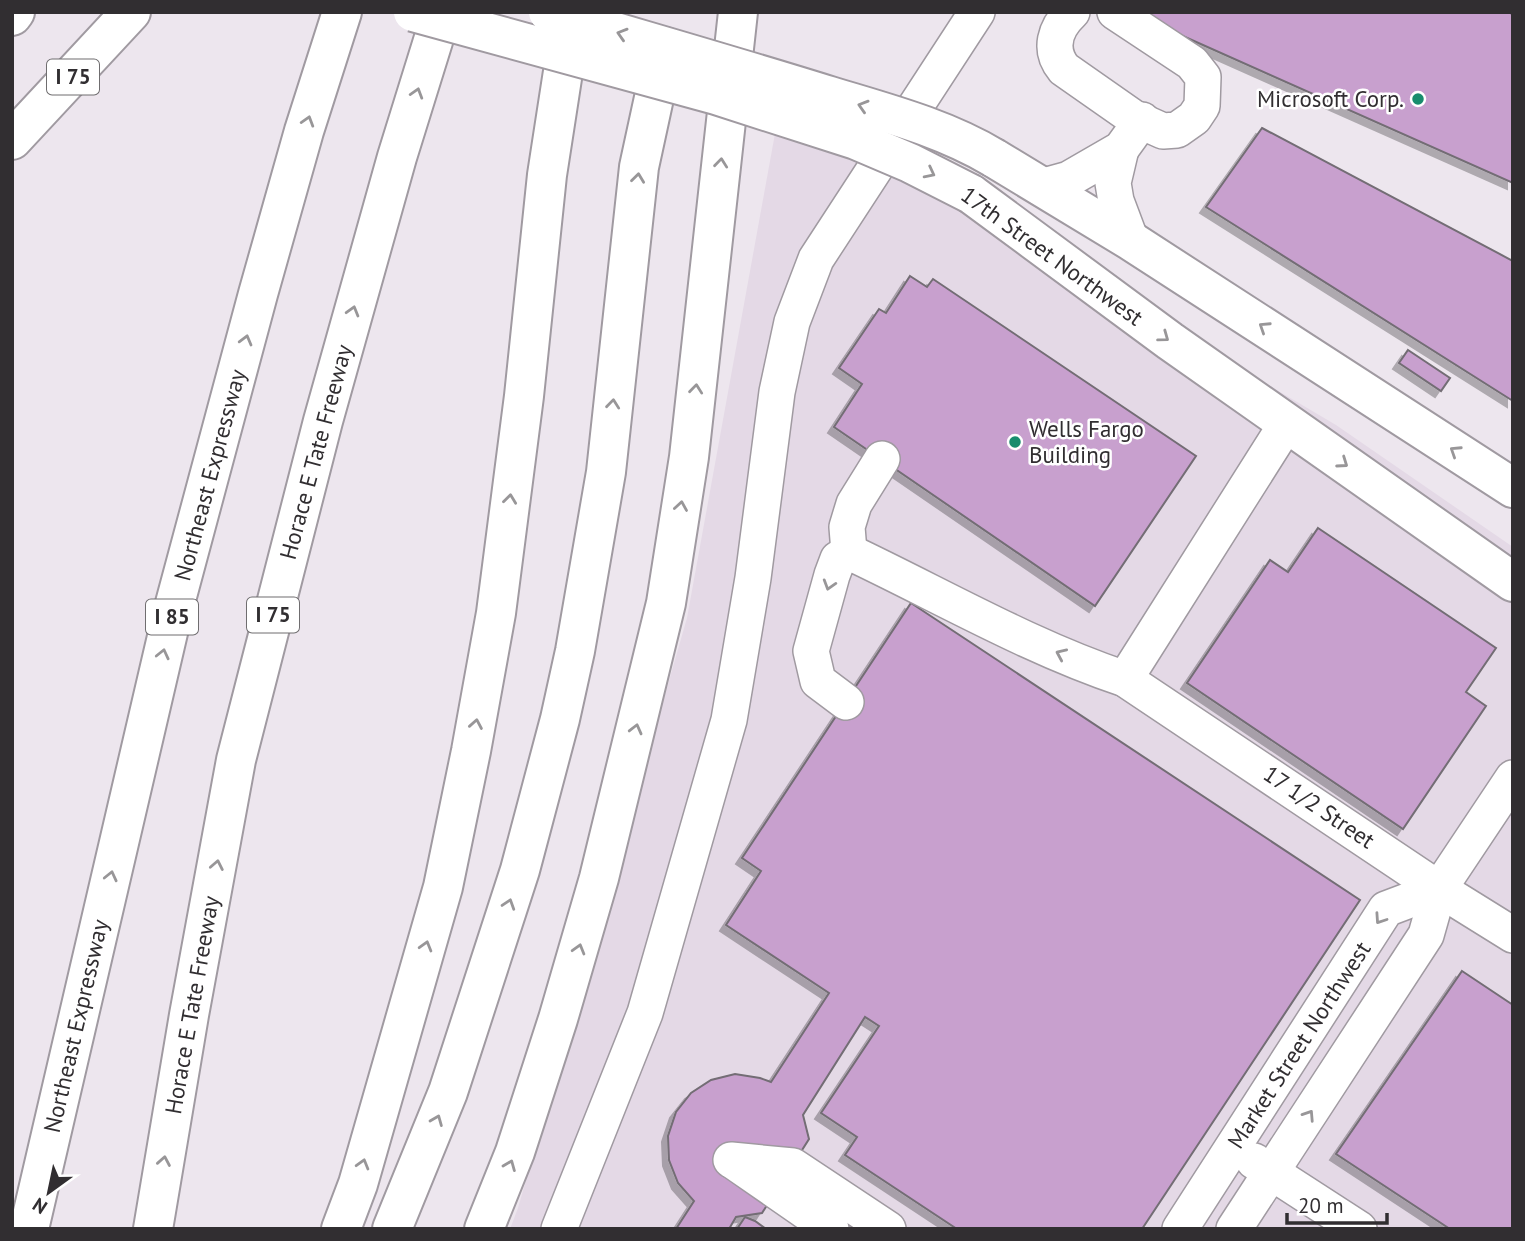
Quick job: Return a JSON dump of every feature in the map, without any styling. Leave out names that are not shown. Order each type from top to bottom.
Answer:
[{"type":"main road","name":"I 75","points":[[12,140],[131,12]]},
{"type":"main road","name":"Northeast Expressway","points":[[29,1229],[173,611],[258,294],[304,131],[342,12]]},
{"type":"main road","name":"17th Street Northwest","points":[[413,12],[661,63],[741,68],[916,123],[967,142],[1131,241],[1513,488]]},
{"type":"main road","name":"Horace E Tate Freeway","points":[[153,1229],[236,760],[323,421],[397,157],[442,12]]},
{"type":"main road","name":"17th Street Northwest","points":[[548,12],[661,63],[910,163],[971,194],[1170,341],[1513,582]]},
{"type":"main road","points":[[341,1229],[358,1184],[443,887],[471,751],[496,613],[524,396],[547,175],[572,12]]},
{"type":"main road","points":[[484,1229],[515,1152],[558,1019],[599,878],[666,603],[689,457],[737,12]]},
{"type":"main road","points":[[392,1229],[448,1092],[520,870],[560,719],[606,472],[639,167],[661,63]]},
{"type":"street","points":[[559,1229],[645,1013],[729,720],[753,578],[777,392],[792,322],[816,258],[978,12]]},
{"type":"street","points":[[1072,12],[1057,30],[1054,45],[1057,61],[1064,69],[1134,118],[1163,131],[1177,130],[1187,125],[1202,106],[1203,77],[1192,63],[1115,12]]},
{"type":"street","points":[[1131,241],[1116,201],[1113,183],[1121,149],[1142,120]]},
{"type":"street","points":[[1040,187],[1069,179],[1121,149]]},
{"type":"street","points":[[1125,679],[1287,423]]},
{"type":"street","points":[[846,702],[818,681],[811,651],[838,559],[849,552],[846,527],[854,504],[882,459]]},
{"type":"street","name":"17 1/2 Street","points":[[849,552],[1027,638],[1095,669],[1125,679],[1439,889],[1513,935]]},
{"type":"street","name":"Market Street Northwest","points":[[1234,1229],[1426,935],[1439,889],[1513,778]]},
{"type":"street","name":"Market Street Northwest","points":[[1180,1229],[1386,909],[1439,889]]},
{"type":"street","points":[[1234,1147],[1359,1229]]},
{"type":"street","points":[[831,1229],[731,1160],[793,1166],[888,1229]]},
{"type":"shaded area","points":[[776,128],[880,155],[1336,425],[1513,547],[1513,1229],[510,1229],[687,618]]},
{"type":"building","name":"Microsoft Corp.","points":[[1129,12],[1509,12],[1513,15],[1513,183]]},
{"type":"building","name":"Microsoft Corp.","points":[[1262,128],[1513,261],[1513,401],[1206,207]]},
{"type":"building","name":"Wells Fargo Building","points":[[910,276],[927,287],[933,279],[1196,456],[1095,606],[834,427],[862,384],[839,368],[879,309],[886,313]]},
{"type":"building","points":[[1408,350],[1450,378],[1441,391],[1399,363]]},
{"type":"building","points":[[1318,528],[1496,648],[1466,692],[1486,706],[1403,829],[1187,683],[1270,560],[1288,572]]},
{"type":"building","points":[[911,603],[1360,900],[1142,1229],[957,1229],[845,1155],[857,1137],[821,1113],[879,1026],[865,1017],[803,1115],[809,1139],[762,1213],[736,1217],[729,1229],[676,1229],[694,1201],[678,1183],[669,1160],[668,1136],[676,1112],[691,1093],[711,1080],[735,1074],[771,1082],[829,993],[726,925],[761,871],[742,858]]},
{"type":"building","points":[[1462,971],[1513,1005],[1513,1229],[1450,1229],[1336,1154]]},
{"type":"building","points":[[745,1217],[755,1221],[766,1229],[737,1229]]},
{"type":"place","name":"Microsoft Corp.","points":[[1418,99]]},
{"type":"place","name":"Wells Fargo Building","points":[[1015,442]]}]
